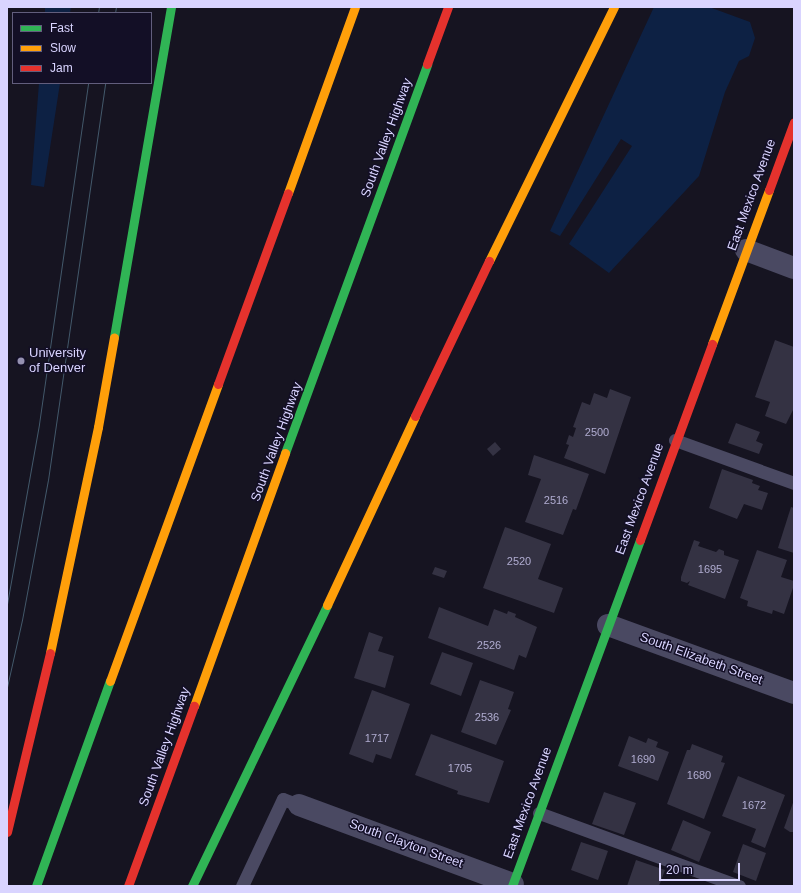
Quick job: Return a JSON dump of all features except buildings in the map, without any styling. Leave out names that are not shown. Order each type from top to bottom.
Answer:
[{"type":"main road","points":[[7,832],[63,599],[98,427],[171,7]]},
{"type":"main road","points":[[36,886],[355,7]]},
{"type":"main road","name":"South Valley Highway","points":[[128,886],[448,7]]},
{"type":"main road","points":[[192,886],[248,774],[438,366],[614,7]]},
{"type":"main road","name":"East Mexico Avenue","points":[[512,885],[675,440],[794,122]]},
{"type":"street","points":[[746,250],[794,268]]},
{"type":"street","name":"South Elizabeth Street","points":[[608,625],[794,693]]},
{"type":"street","name":"South Clayton Street","points":[[299,805],[512,885]]},
{"type":"lane","points":[[675,440],[794,483]]},
{"type":"lane","points":[[242,886],[283,799],[299,805]]},
{"type":"lane","points":[[539,813],[739,886]]},
{"type":"water","points":[[45,7],[71,7],[70,12],[45,12]]},
{"type":"water","points":[[654,7],[709,7],[750,22],[755,38],[749,56],[739,61],[725,92],[699,176],[609,273],[569,244],[632,146],[621,139],[560,236],[550,231]]},
{"type":"water","points":[[39,84],[60,84],[44,187],[31,185]]},
{"type":"tram line","points":[[98,12],[99,7]]},
{"type":"tram line","points":[[115,12],[116,7]]},
{"type":"tram line","points":[[7,604],[39,424],[88,84]]},
{"type":"tram line","points":[[7,687],[22,620],[48,480],[105,84]]},
{"type":"traffic: fast","points":[[114,337],[171,7]]},
{"type":"traffic: fast","points":[[285,453],[427,64]]},
{"type":"traffic: fast","points":[[512,886],[640,540]]},
{"type":"traffic: fast","points":[[192,886],[327,605]]},
{"type":"traffic: fast","points":[[36,886],[110,681]]},
{"type":"traffic: slow","points":[[288,193],[355,7]]},
{"type":"traffic: slow","points":[[489,261],[614,7]]},
{"type":"traffic: slow","points":[[712,344],[769,190]]},
{"type":"traffic: slow","points":[[50,653],[98,427],[114,337]]},
{"type":"traffic: slow","points":[[110,681],[218,384]]},
{"type":"traffic: slow","points":[[327,605],[415,416]]},
{"type":"traffic: slow","points":[[194,706],[285,453]]},
{"type":"traffic: jam","points":[[427,64],[448,7]]},
{"type":"traffic: jam","points":[[769,190],[794,122]]},
{"type":"traffic: jam","points":[[218,384],[288,193]]},
{"type":"traffic: jam","points":[[415,416],[489,261]]},
{"type":"traffic: jam","points":[[640,540],[712,344]]},
{"type":"traffic: jam","points":[[7,832],[50,653]]},
{"type":"traffic: jam","points":[[128,886],[194,706]]},
{"type":"place","name":"University of Denver","points":[[21,361]]}]
